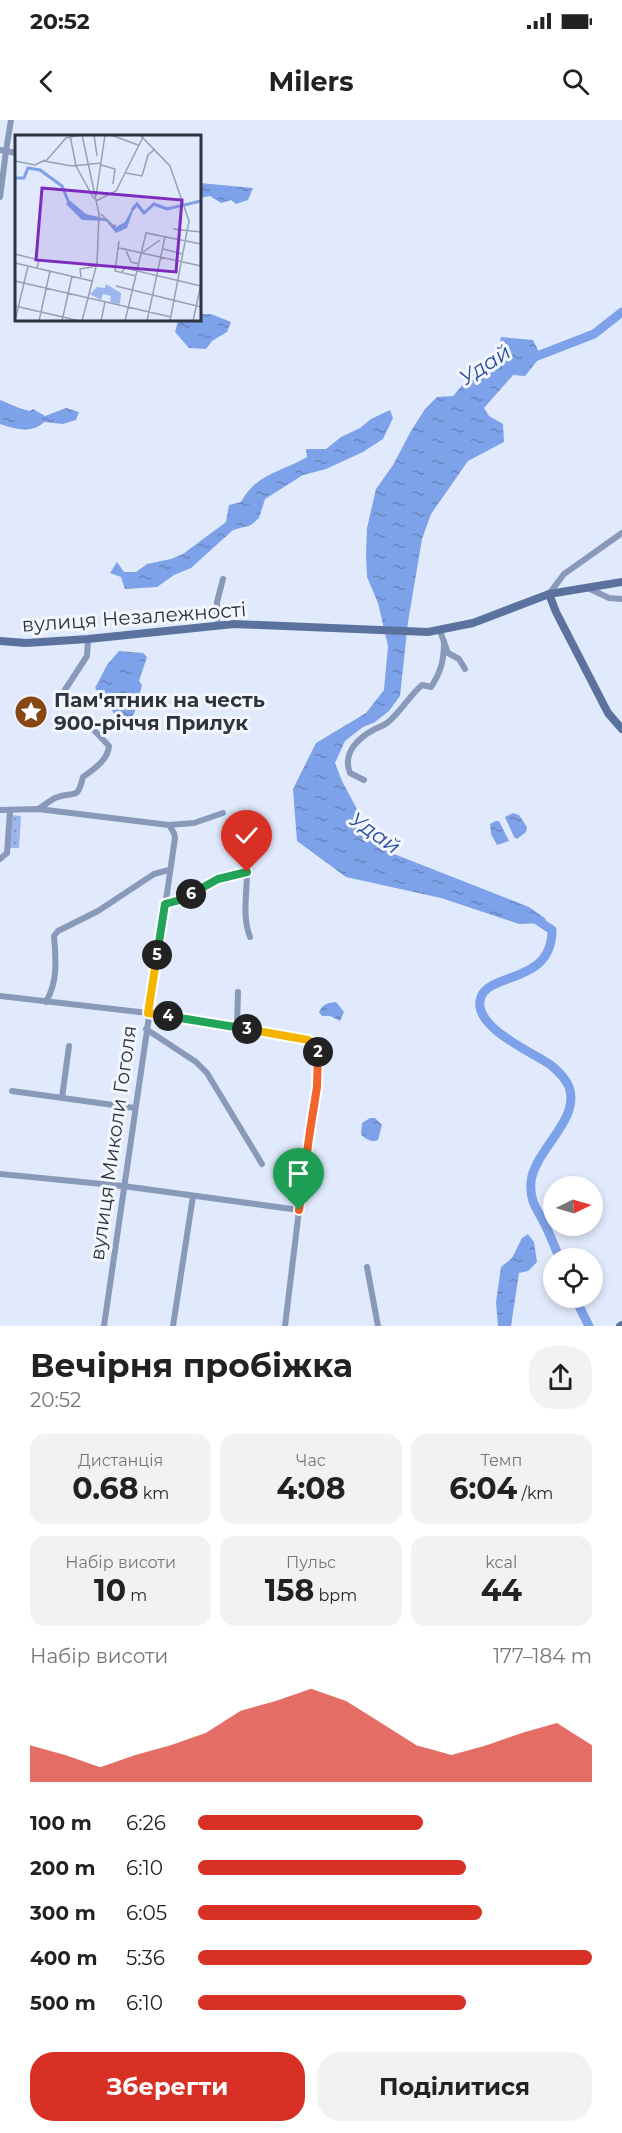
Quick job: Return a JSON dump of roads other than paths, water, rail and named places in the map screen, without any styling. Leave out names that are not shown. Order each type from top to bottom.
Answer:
[{"type":"main road","points":[[590,589],[622,582]]},
{"type":"main road","name":"вулиця Незалежності","points":[[0,641],[26,643],[88,639],[234,624],[428,632],[473,622],[549,594],[590,589]]},
{"type":"main road","points":[[549,594],[555,612],[608,713],[622,729]]},
{"type":"street","points":[[0,197],[3,151],[11,120]]},
{"type":"street","points":[[549,594],[564,574],[622,533]]},
{"type":"street","points":[[217,626],[217,602],[223,579]]},
{"type":"street","name":"вулиця Незалежності","points":[[590,589],[609,598],[622,599]]},
{"type":"street","points":[[440,630],[448,653],[459,659],[465,669]]},
{"type":"street","points":[[59,699],[87,656],[88,639]]},
{"type":"street","points":[[363,780],[350,773],[346,764],[348,754],[359,740],[386,724],[422,685],[431,687],[444,660],[444,642]]},
{"type":"street","points":[[38,809],[56,798],[79,792],[82,788],[83,777],[99,766],[109,752],[109,746],[90,726]]},
{"type":"street","points":[[0,810],[38,809],[169,825],[189,824],[223,813]]},
{"type":"street","points":[[0,859],[8,854],[9,811]]},
{"type":"street","name":"вулиця Миколи Гоголя","points":[[104,1326],[175,838],[169,825]]},
{"type":"street","points":[[46,1002],[51,994],[56,971],[54,936],[58,931],[106,906],[154,874],[169,870]]},
{"type":"street","points":[[165,904],[180,900],[218,879],[247,872],[246,912],[250,938]]},
{"type":"street","points":[[237,1027],[238,992]]},
{"type":"street","points":[[0,996],[148,1013],[308,1040],[316,1045],[318,1051],[317,1087],[285,1326]]},
{"type":"street","points":[[146,1029],[196,1062],[207,1073],[261,1164]]},
{"type":"street","points":[[62,1098],[69,1046]]},
{"type":"street","points":[[12,1091],[135,1108]]},
{"type":"street","points":[[0,1174],[123,1186],[299,1210]]},
{"type":"street","points":[[173,1326],[193,1196]]},
{"type":"street","points":[[367,1267],[378,1326]]},
{"type":"water","points":[[201,183],[253,188],[248,200],[236,204],[231,200],[221,203],[210,196],[201,198]]},
{"type":"water","points":[[201,314],[211,314],[231,322],[227,332],[212,341],[206,349],[189,348],[175,332],[178,321],[201,321]]},
{"type":"water","points":[[501,337],[533,340],[541,356],[525,376],[513,375],[484,408],[489,416],[503,424],[504,442],[468,461],[431,514],[422,539],[408,622],[400,696],[389,711],[345,741],[335,763],[374,841],[394,854],[529,907],[546,919],[543,923],[519,924],[441,898],[346,877],[297,841],[293,789],[316,743],[366,713],[384,690],[388,646],[378,603],[367,577],[366,555],[367,528],[376,489],[393,465],[425,409],[437,397],[453,396],[471,375],[493,369]]},
{"type":"water","points":[[0,400],[26,410],[33,409],[45,416],[66,408],[79,412],[76,420],[63,424],[44,422],[34,428],[17,429],[0,424]]},
{"type":"water","points":[[390,410],[393,418],[383,439],[363,452],[326,469],[303,475],[265,499],[259,518],[251,525],[233,530],[191,568],[174,575],[157,587],[125,589],[121,577],[110,573],[117,562],[124,572],[136,572],[147,564],[183,554],[226,522],[229,505],[241,502],[247,492],[262,479],[307,457],[306,449],[326,449],[341,437]]},
{"type":"water","points":[[119,651],[143,653],[147,657],[139,681],[142,685],[136,707],[126,727],[118,723],[112,710],[95,688],[107,665]]},
{"type":"water","points":[[513,813],[519,815],[527,827],[526,832],[517,839],[505,817]]},
{"type":"water","points":[[499,821],[509,841],[497,845],[491,834],[490,824]]},
{"type":"water","points":[[336,1002],[344,1012],[340,1021],[330,1016],[322,1016],[319,1012],[322,1007]]},
{"type":"water","points":[[375,1118],[382,1125],[376,1141],[369,1140],[361,1134],[362,1123]]},
{"type":"water","points":[[528,1234],[534,1242],[537,1262],[528,1271],[519,1273],[511,1326],[498,1326],[496,1302],[501,1267],[512,1258],[522,1238]]},
{"type":"waterway","name":"Удай","points":[[532,358],[594,334],[622,312]]},
{"type":"waterway","name":"Удай","points":[[534,918],[552,930],[549,947],[542,960],[532,968],[487,989],[481,997],[480,1008],[485,1019],[494,1029],[552,1066],[569,1087],[571,1099],[569,1111],[540,1158],[531,1182],[533,1202],[555,1248]]},
{"type":"waterway","name":"Удай","points":[[580,1308],[589,1326]]},
{"type":"place","name":"Пам'ятник на честь 900-річчя Прилук","points":[[31,712]]}]
